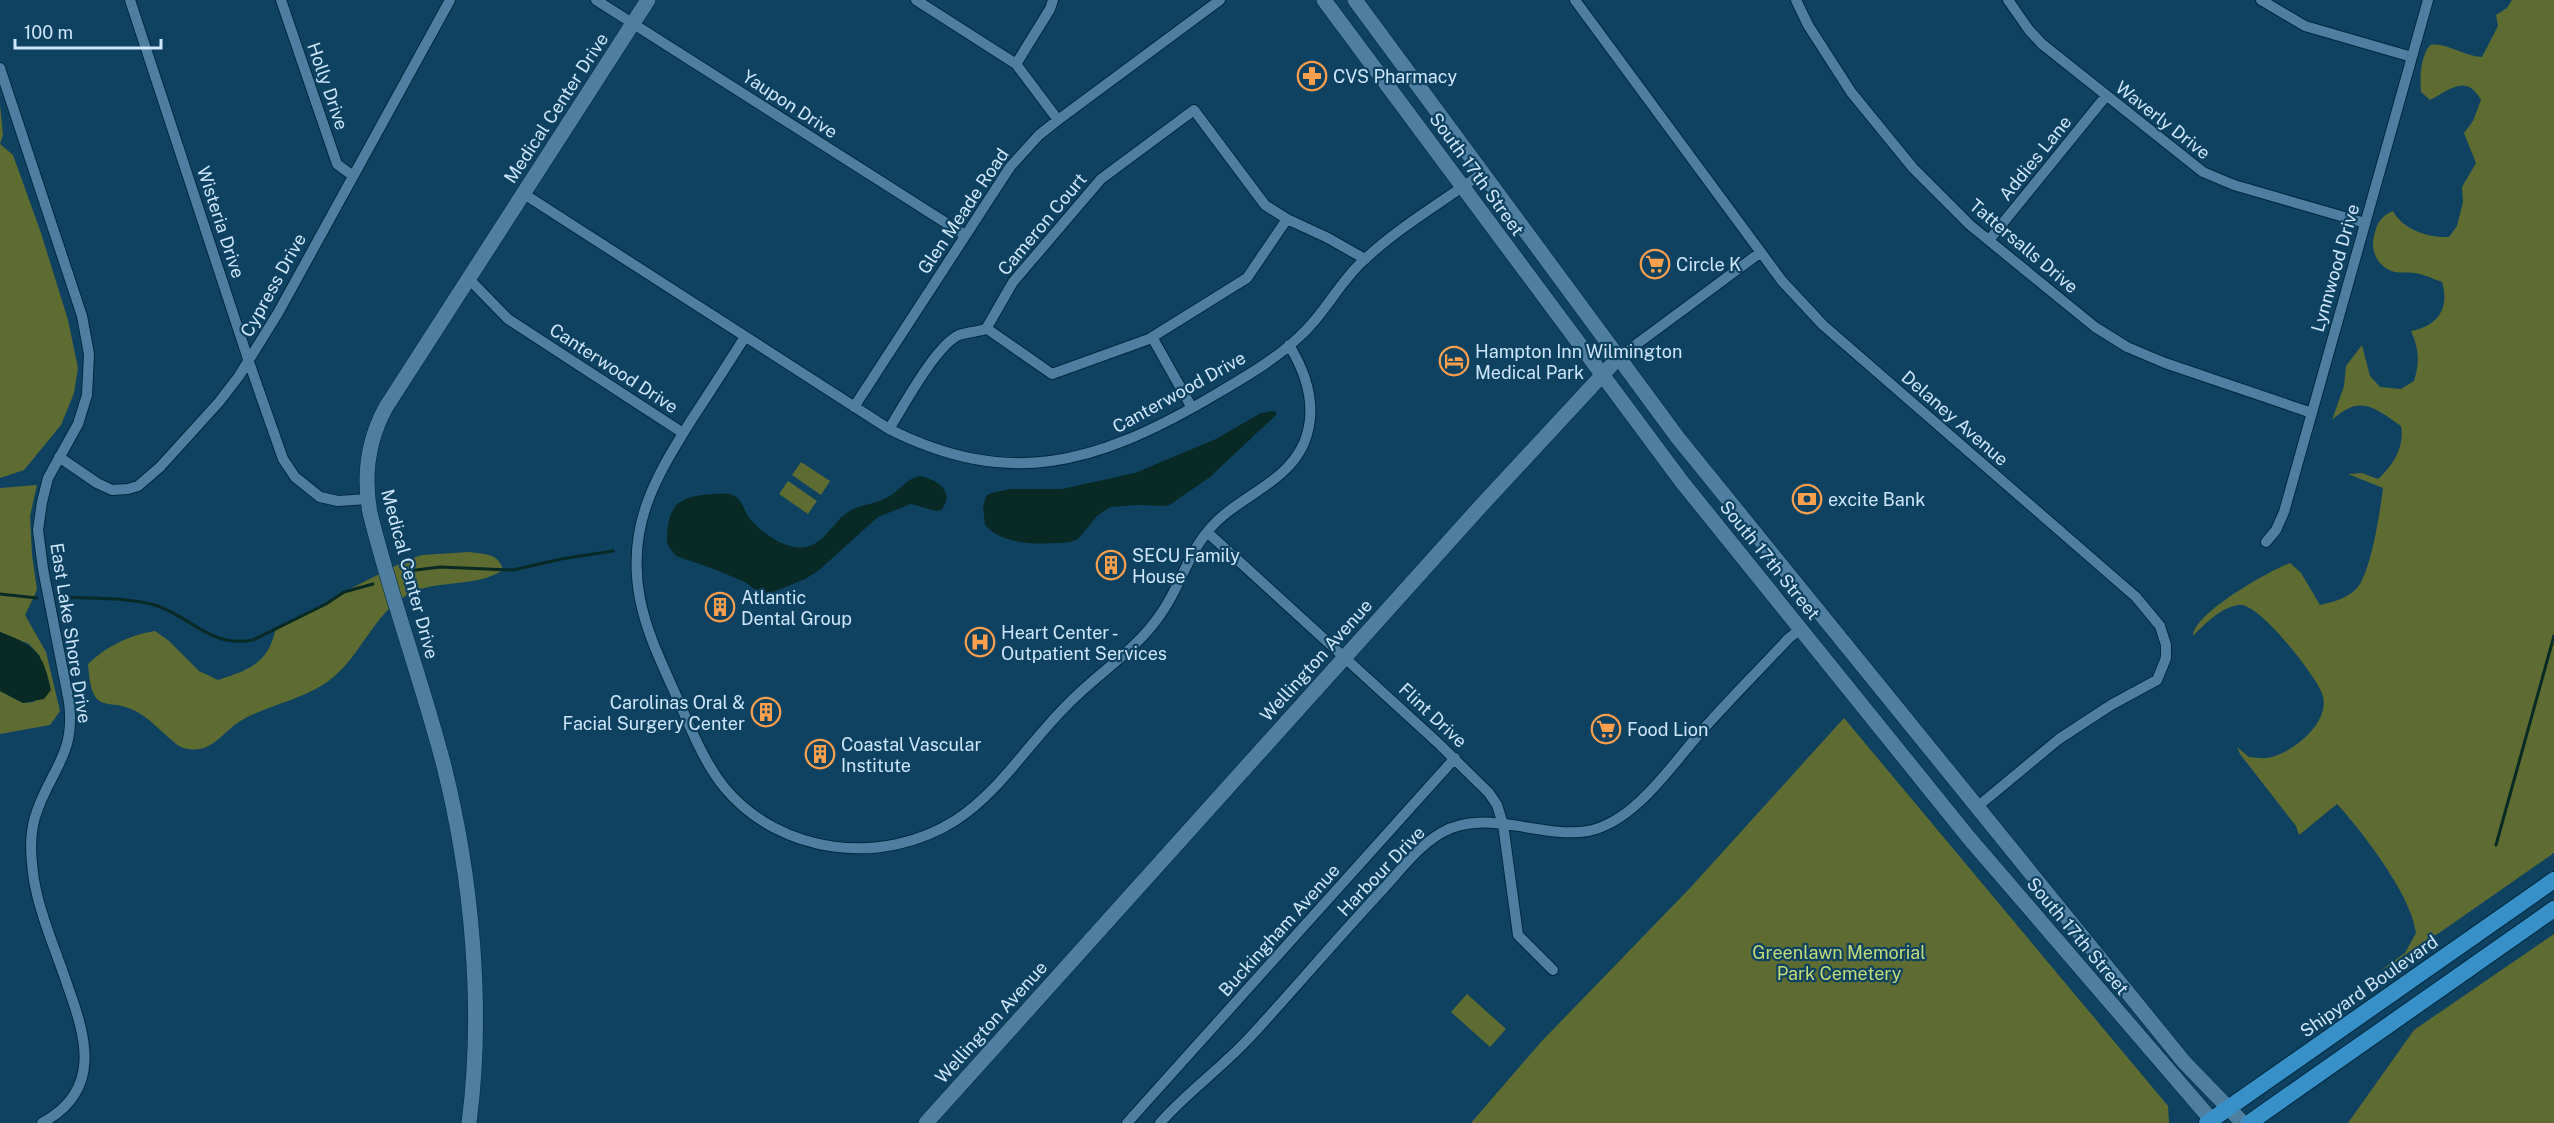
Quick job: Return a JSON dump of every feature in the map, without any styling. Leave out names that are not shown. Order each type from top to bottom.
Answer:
[{"type":"main road","name":"Medical Center Drive","points":[[469,1123],[475,1034],[473,957],[468,900],[447,779],[368,499],[368,458],[378,423],[393,396],[648,0]]},
{"type":"main road","name":"South 17th Street","points":[[1324,0],[1600,375],[1682,482],[1976,846],[2211,1122]]},
{"type":"main road","name":"South 17th Street","points":[[1355,0],[1481,174],[1709,477],[2184,1062],[2243,1123]]},
{"type":"main road","name":"Wellington Avenue","points":[[926,1123],[1600,375],[1618,358]]},
{"type":"main road","name":"Shipyard Boulevard","points":[[2211,1122],[2554,880]]},
{"type":"main road","points":[[2249,1123],[2554,909]]},
{"type":"street","name":"Wisteria Drive","points":[[130,0],[280,450],[295,477],[310,492],[329,500],[368,499]]},
{"type":"street","name":"Holly Drive","points":[[281,0],[338,164],[352,176]]},
{"type":"street","name":"Cypress Drive","points":[[59,457],[97,483],[112,490],[138,486],[160,467],[219,402],[249,362],[278,313],[450,0]]},
{"type":"street","name":"Yaupon Drive","points":[[596,0],[965,236]]},
{"type":"street","points":[[916,0],[1016,64],[1058,120]]},
{"type":"street","points":[[1016,64],[1050,9],[1053,0]]},
{"type":"street","name":"Glen Meade Road","points":[[854,407],[1010,167],[1032,142],[1058,120],[1220,0]]},
{"type":"street","name":"Delaney Avenue","points":[[1575,0],[1782,281],[1826,328],[2136,597],[2160,626],[2166,645],[2166,658],[2157,680],[2111,705],[2059,739],[1977,807]]},
{"type":"street","name":"Tattersalls Drive","points":[[1796,0],[1808,25],[1851,92],[1913,168],[1989,240],[2095,327],[2127,347],[2165,363],[2312,413]]},
{"type":"street","name":"Waverly Drive","points":[[2008,0],[2042,44],[2186,161],[2210,176],[2365,223]]},
{"type":"street","points":[[2261,0],[2305,27],[2412,57]]},
{"type":"street","name":"Lynnwood Drive","points":[[2266,542],[2276,530],[2284,512],[2428,0]]},
{"type":"street","name":"East Lake Shore Drive","points":[[0,68],[87,336],[90,374],[87,395],[78,424],[48,478],[42,502],[39,543],[69,702],[70,734],[64,756],[35,819],[31,850],[35,883],[81,1023],[86,1050],[84,1070],[77,1091],[64,1108],[42,1123]]},
{"type":"street","name":"Addies Lane","points":[[1989,240],[2106,96]]},
{"type":"street","name":"Cameron Court","points":[[986,328],[1019,274],[1101,179],[1194,110],[1265,205],[1287,219],[1328,238],[1365,259]]},
{"type":"street","name":"Canterwood Drive","points":[[524,194],[889,429],[933,449],[957,456],[988,462],[1043,462],[1102,451],[1144,433],[1192,408],[1240,379],[1290,345],[1319,316],[1365,259],[1481,174]]},
{"type":"street","points":[[889,429],[927,369],[959,335],[976,333],[986,328],[1052,374],[1152,337],[1247,278],[1287,219]]},
{"type":"street","name":"Wellington Avenue","points":[[1618,358],[1761,252]]},
{"type":"street","name":"Canterwood Drive","points":[[469,279],[508,319],[683,433],[745,338]]},
{"type":"street","points":[[1152,337],[1192,408]]},
{"type":"street","points":[[683,433],[657,477],[639,526],[636,561],[638,583],[650,634],[699,747],[726,789],[748,810],[780,832],[833,847],[859,849],[898,844],[935,831],[972,807],[994,786],[1070,701],[1151,627],[1207,532],[1230,511],[1292,464],[1304,443],[1310,420],[1310,394],[1301,366],[1290,345]]},
{"type":"street","name":"Flint Drive","points":[[1207,532],[1455,758],[1489,793],[1497,805],[1503,824],[1518,936],[1553,970]]},
{"type":"street","name":"Harbour Drive","points":[[1160,1123],[1237,1052],[1431,839],[1456,826],[1470,824],[1503,824],[1566,833],[1601,827],[1621,817],[1641,800],[1718,713],[1789,638],[1801,629]]},
{"type":"street","name":"Buckingham Avenue","points":[[1127,1123],[1455,758]]},
{"type":"green space","points":[[2512,0],[2554,0],[2554,853],[2380,971],[2405,953],[2416,933],[2412,918],[2396,883],[2359,830],[2337,804],[2299,835],[2296,826],[2237,747],[2249,757],[2267,758],[2299,743],[2317,724],[2322,713],[2324,702],[2316,682],[2284,640],[2258,614],[2247,607],[2238,605],[2225,609],[2193,636],[2206,616],[2219,605],[2250,584],[2290,563],[2301,573],[2320,605],[2348,596],[2360,584],[2372,551],[2383,488],[2348,474],[2362,473],[2378,479],[2397,455],[2402,434],[2401,426],[2383,413],[2367,406],[2351,407],[2332,420],[2344,386],[2346,366],[2362,345],[2370,376],[2380,387],[2401,389],[2414,381],[2418,356],[2411,331],[2420,329],[2435,320],[2443,308],[2444,300],[2442,282],[2425,275],[2395,272],[2380,263],[2373,247],[2375,231],[2383,218],[2393,211],[2397,218],[2410,228],[2433,236],[2449,237],[2457,226],[2463,202],[2462,187],[2476,163],[2464,133],[2473,121],[2481,100],[2470,87],[2464,85],[2451,88],[2430,100],[2421,92],[2422,61],[2430,45],[2442,45],[2482,57],[2498,26],[2496,15],[2507,8]]},
{"type":"green space","points":[[0,104],[3,135],[0,144]]},
{"type":"green space","points":[[0,144],[13,155],[41,233],[68,320],[78,368],[74,393],[61,425],[24,470],[0,478]]},
{"type":"green space","points":[[801,462],[830,481],[821,495],[792,475]]},
{"type":"green space","points":[[788,481],[817,501],[808,514],[779,494]]},
{"type":"green space","points":[[37,485],[30,516],[37,590],[25,615],[46,652],[60,711],[50,725],[0,734],[0,691],[23,703],[34,702],[40,656],[29,644],[0,632],[0,488]]},
{"type":"green space","points":[[469,552],[494,557],[503,570],[480,580],[431,587],[407,595],[385,612],[351,659],[331,679],[311,692],[244,719],[204,748],[181,747],[139,713],[119,705],[103,703],[93,693],[88,664],[127,638],[155,631],[169,641],[199,671],[218,680],[248,668],[263,657],[273,640],[276,628],[326,604],[344,592],[407,560],[422,555]]},
{"type":"green space","name":"Greenlawn Memorial Park Cemetery","points":[[1844,718],[2168,1106],[2169,1123],[1471,1123],[1541,1042],[1691,887]]},
{"type":"green space","points":[[2554,934],[2554,1123],[2348,1123],[2414,1030]]},
{"type":"green space","points":[[1467,994],[1506,1029],[1490,1047],[1451,1012]]},
{"type":"shaded area","points":[[1272,411],[1277,413],[1275,416],[1210,477],[1166,506],[1110,507],[1097,516],[1078,539],[1070,542],[1013,541],[993,532],[985,525],[983,507],[986,496],[991,493],[1011,489],[1062,489],[1135,473],[1216,439],[1261,413]]},
{"type":"shaded area","points":[[920,476],[933,480],[946,492],[947,498],[941,510],[936,511],[911,504],[878,517],[818,571],[805,579],[768,594],[758,592],[745,582],[714,569],[676,556],[667,544],[667,531],[672,512],[682,501],[691,497],[734,495],[748,516],[766,534],[790,546],[806,547],[824,537],[848,512],[886,498],[910,480]]},
{"type":"shaded area","points":[[0,632],[30,646],[41,659],[51,690],[44,699],[23,703],[0,691]]},
{"type":"waterway","points":[[408,571],[440,567],[513,570],[561,559],[613,551]]},
{"type":"waterway","points":[[62,597],[144,602],[168,610],[213,636],[238,641],[253,640],[326,604],[344,592],[373,584]]},
{"type":"waterway","points":[[0,594],[37,598]]},
{"type":"waterway","points":[[2496,845],[2554,636]]},
{"type":"place","name":"CVS Pharmacy","points":[[1312,76]]},
{"type":"place","name":"Circle K","points":[[1655,264]]},
{"type":"place","name":"Hampton Inn Wilmington Medical Park","points":[[1454,361]]},
{"type":"place","name":"excite Bank","points":[[1807,499]]},
{"type":"place","name":"SECU Family House","points":[[1111,565]]},
{"type":"place","name":"Atlantic Dental Group","points":[[720,607]]},
{"type":"place","name":"Heart Center - Outpatient Services","points":[[980,642]]},
{"type":"place","name":"Carolinas Oral & Facial Surgery Center","points":[[766,712]]},
{"type":"place","name":"Food Lion","points":[[1606,729]]},
{"type":"place","name":"Coastal Vascular Institute","points":[[820,754]]}]
